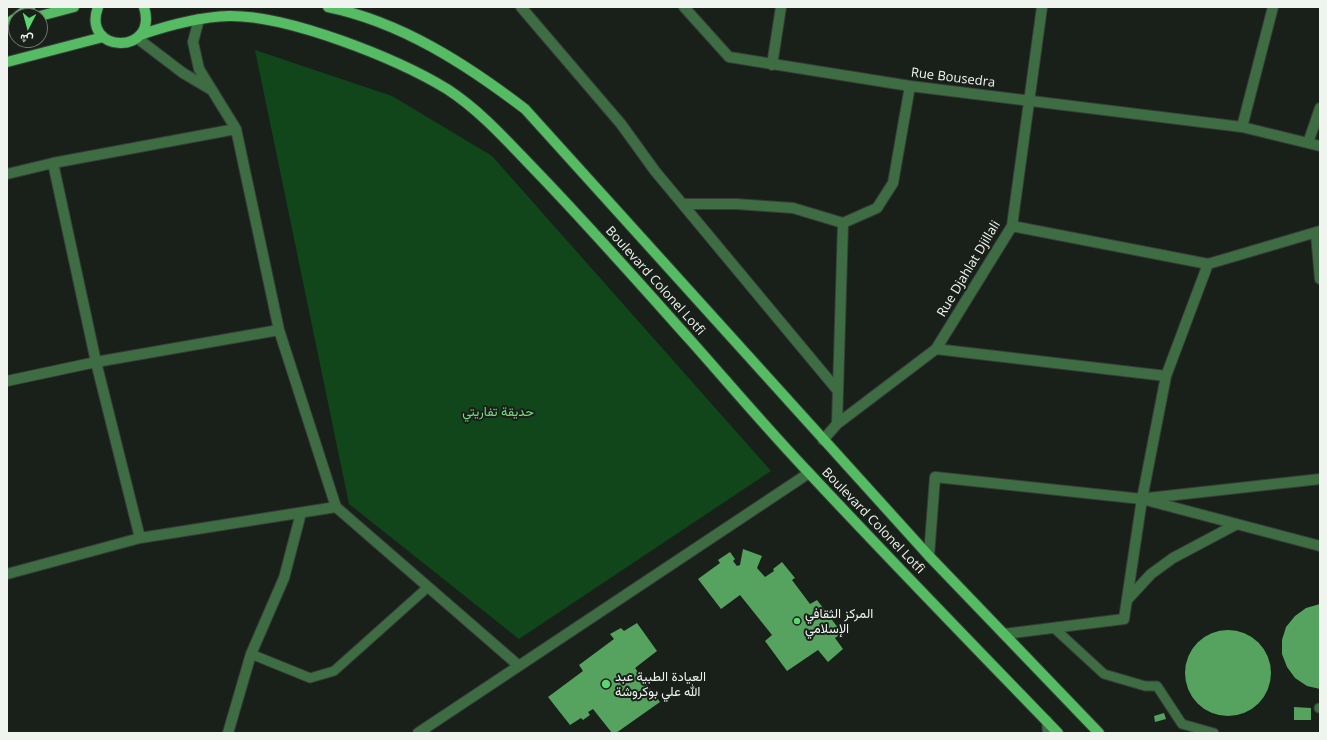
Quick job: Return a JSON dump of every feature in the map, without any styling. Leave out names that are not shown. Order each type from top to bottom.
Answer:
[{"type":"main road","points":[[48,14],[74,7]]},
{"type":"main road","points":[[7,62],[103,37],[95,23],[95,14],[98,7]]},
{"type":"main road","points":[[139,36],[146,22],[144,7]]},
{"type":"main road","name":"Boulevard Colonel Lotfi","points":[[328,7],[389,26],[447,55],[482,77],[524,109],[929,556],[1099,733]]},
{"type":"main road","name":"Boulevard Colonel Lotfi","points":[[103,37],[118,44],[127,43],[139,36],[162,28],[199,19],[231,16],[256,18],[304,29],[358,47],[409,69],[448,90],[489,122],[575,211],[808,473],[1058,733]]},
{"type":"street","points":[[521,7],[620,124],[655,171],[838,391]]},
{"type":"street","name":"Rue Bousedra","points":[[684,7],[729,57],[910,86],[1242,127],[1320,146]]},
{"type":"street","points":[[772,65],[781,7]]},
{"type":"street","name":"Rue Djahlat Djillali","points":[[823,440],[837,424],[936,349],[1012,226],[1042,7]]},
{"type":"street","points":[[1242,127],[1273,7]]},
{"type":"street","points":[[199,19],[193,42],[199,69],[236,129],[279,330],[336,507],[518,665]]},
{"type":"street","points":[[139,36],[183,73],[210,89]]},
{"type":"street","points":[[683,204],[736,204],[793,208],[843,223],[878,208],[893,183],[910,86]]},
{"type":"street","points":[[1308,143],[1320,108]]},
{"type":"street","points":[[7,174],[53,163],[236,129]]},
{"type":"street","points":[[53,163],[96,362],[140,538]]},
{"type":"street","points":[[837,424],[843,223]]},
{"type":"street","points":[[1012,226],[1208,264],[1318,233],[1320,279]]},
{"type":"street","points":[[1004,634],[1124,619],[1142,499],[1166,376],[1208,264]]},
{"type":"street","points":[[7,381],[96,362],[279,330]]},
{"type":"street","points":[[936,349],[1166,376]]},
{"type":"street","points":[[418,733],[808,473]]},
{"type":"street","points":[[929,556],[935,477],[1142,499],[1320,546]]},
{"type":"street","points":[[1142,499],[1320,479]]},
{"type":"street","points":[[7,574],[140,538],[336,507]]},
{"type":"street","points":[[228,733],[251,654],[284,578],[301,513]]},
{"type":"street","points":[[1127,600],[1151,574],[1173,558],[1237,524]]},
{"type":"street","points":[[1047,721],[1048,733]]},
{"type":"lane","points":[[251,654],[310,678],[334,671],[428,587]]},
{"type":"lane","points":[[1054,628],[1104,674],[1145,686],[1157,686],[1182,724],[1214,733]]},
{"type":"green space","name":"حديقة تفاريتي","points":[[255,50],[392,96],[492,156],[771,471],[519,639],[349,504]]},
{"type":"building","name":"المركز الثقافي الإسلامي","points":[[743,549],[762,556],[757,568],[765,577],[774,571],[773,569],[782,562],[795,578],[792,580],[810,604],[817,600],[842,633],[835,638],[843,649],[828,662],[818,650],[787,671],[765,641],[772,635],[740,595],[721,609],[698,579],[720,563],[718,560],[730,552],[735,559],[733,561],[737,566],[740,565]]},
{"type":"building","points":[[1320,604],[1320,689],[1307,686],[1295,678],[1287,667],[1282,654],[1282,640],[1286,627],[1295,616],[1306,608]]},
{"type":"building","name":"العيادة الطبية عبد الله علي بوكروشة","points":[[637,623],[657,651],[635,668],[660,702],[616,733],[612,733],[593,709],[588,712],[590,715],[583,720],[581,718],[570,725],[548,697],[583,671],[579,665],[614,639],[610,634],[621,628],[624,631]]},
{"type":"building","points":[[1228,630],[1244,633],[1252,637],[1264,649],[1268,657],[1271,673],[1268,689],[1264,697],[1252,709],[1244,713],[1228,716],[1212,713],[1204,709],[1192,697],[1188,689],[1185,673],[1188,657],[1192,649],[1204,637],[1212,633]]},
{"type":"building","points":[[1294,707],[1311,708],[1311,720],[1294,720]]},
{"type":"building","points":[[1164,713],[1166,719],[1155,722],[1154,716]]},
{"type":"place","name":"المركز الثقافي الإسلامي","points":[[797,621]]},
{"type":"place","name":"العيادة الطبية عبد الله علي بوكروشة","points":[[606,684]]}]
